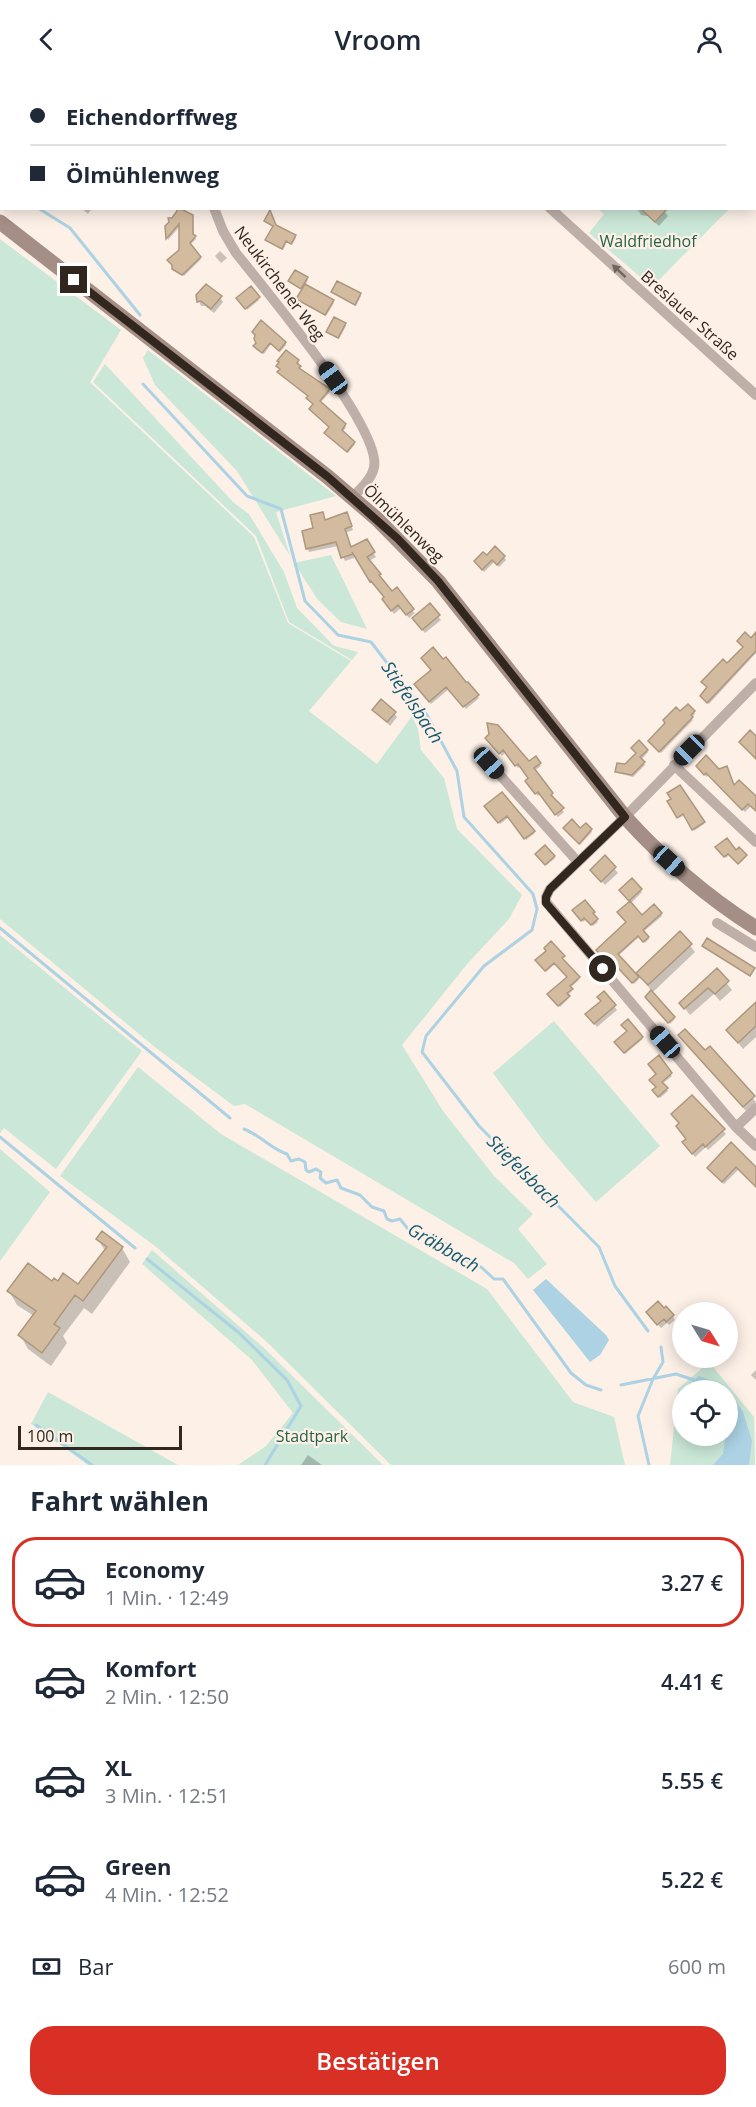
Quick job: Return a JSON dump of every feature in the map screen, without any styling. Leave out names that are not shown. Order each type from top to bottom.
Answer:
[{"type":"main road","name":"Ölmühlenweg","points":[[0,222],[353,497],[398,539],[438,581],[625,817],[658,852],[695,885],[756,928]]},
{"type":"street","name":"Neukirchener Weg","points":[[215,210],[223,231],[236,253],[341,390],[370,447],[374,467],[353,497]]},
{"type":"street","name":"Breslauer Straße","points":[[552,210],[756,395]]},
{"type":"street","points":[[756,683],[625,817],[550,889],[546,897],[546,903],[736,1127],[756,1146]]},
{"type":"street","points":[[489,763],[578,861]]},
{"type":"street","points":[[674,765],[756,842]]},
{"type":"street","points":[[717,923],[756,947]]},
{"type":"street","points":[[736,1127],[756,1108]]},
{"type":"green space","name":"Waldfriedhof","points":[[599,210],[728,210],[652,287],[589,233],[604,214]]},
{"type":"green space","points":[[0,239],[121,330],[90,382],[254,537],[288,623],[351,661],[309,711],[377,764],[412,716],[418,729],[421,750],[444,778],[457,829],[522,895],[509,919],[468,963],[402,1045],[443,1111],[494,1176],[533,1214],[518,1229],[547,1264],[528,1279],[514,1263],[245,1104],[234,1106],[156,1048],[0,919]]},
{"type":"green space","points":[[148,350],[336,496],[276,512],[290,556],[237,471],[155,385],[143,358]]},
{"type":"green space","points":[[105,364],[234,503],[249,514],[284,572],[297,608],[334,646],[358,652],[352,660],[289,622],[256,536],[93,382]]},
{"type":"green space","points":[[331,555],[367,629],[341,622],[318,600],[294,563]]},
{"type":"green space","points":[[0,935],[142,1051],[56,1169],[4,1128],[0,1133]]},
{"type":"green space","points":[[554,1021],[660,1146],[596,1202],[545,1143],[493,1073]]},
{"type":"green space","points":[[138,1067],[221,1134],[487,1289],[573,1402],[614,1417],[625,1465],[391,1465],[267,1342],[155,1246],[60,1176]]},
{"type":"green space","points":[[0,1149],[50,1192],[0,1261]]},
{"type":"green space","name":"Stadtpark","points":[[152,1250],[263,1347],[383,1465],[238,1465],[266,1446],[293,1413],[252,1360],[142,1264]]},
{"type":"green space","points":[[702,1368],[714,1368],[724,1380],[688,1380]]},
{"type":"green space","points":[[48,1392],[178,1465],[88,1465],[31,1424]]},
{"type":"green space","points":[[738,1397],[754,1417],[755,1465],[670,1465],[672,1446],[738,1446]]},
{"type":"water","points":[[546,1279],[609,1340],[600,1355],[590,1362],[533,1290]]},
{"type":"water","points":[[699,1376],[710,1380],[694,1380]]},
{"type":"water","points":[[738,1405],[743,1412],[752,1441],[749,1465],[713,1465],[723,1454],[724,1446],[738,1446]]},
{"type":"building","points":[[178,210],[193,215],[193,234],[196,236],[190,243],[201,257],[182,275],[172,269],[172,265],[167,260],[179,250],[179,224],[166,239],[165,226],[169,222],[168,218],[172,218]]},
{"type":"building","points":[[270,210],[276,225],[296,235],[291,244],[286,241],[282,249],[265,240],[273,226],[264,221]]},
{"type":"building","points":[[642,210],[666,210],[655,222]]},
{"type":"building","points":[[295,270],[308,277],[301,289],[288,281]]},
{"type":"building","points":[[337,281],[361,293],[355,305],[331,292]]},
{"type":"building","points":[[206,284],[222,296],[211,309],[201,301],[197,302],[196,295]]},
{"type":"building","points":[[305,284],[334,300],[325,315],[296,299]]},
{"type":"building","points":[[251,286],[260,297],[245,309],[236,298]]},
{"type":"building","points":[[334,317],[346,323],[338,338],[326,332]]},
{"type":"building","points":[[261,320],[286,342],[279,351],[270,343],[262,353],[253,346],[256,343],[252,332]]},
{"type":"building","points":[[286,350],[299,360],[297,363],[301,366],[299,368],[330,389],[320,401],[346,424],[342,430],[355,442],[347,452],[324,433],[329,427],[309,409],[313,404],[306,398],[308,396],[277,372],[280,369],[276,366],[279,362],[277,361]]},
{"type":"building","points":[[323,512],[325,520],[347,512],[352,526],[345,529],[351,547],[367,539],[375,552],[367,557],[381,574],[379,575],[392,591],[397,587],[414,609],[406,615],[398,605],[391,611],[382,599],[384,597],[370,582],[352,552],[353,554],[341,558],[336,542],[306,549],[302,531],[313,528],[310,515]]},
{"type":"building","points":[[495,546],[505,556],[497,565],[492,560],[482,570],[474,561],[483,552],[487,555]]},
{"type":"building","points":[[430,603],[440,615],[422,630],[412,618]]},
{"type":"building","points":[[745,632],[751,638],[756,632],[756,651],[707,703],[700,696],[707,687],[701,682],[723,659],[727,663],[743,647],[737,641]]},
{"type":"building","points":[[433,647],[443,659],[446,657],[479,695],[463,707],[446,687],[429,702],[414,684],[431,670],[421,658]]},
{"type":"building","points":[[381,699],[396,712],[387,722],[372,710]]},
{"type":"building","points":[[688,704],[695,711],[691,715],[693,717],[659,752],[648,741],[676,707],[680,711]]},
{"type":"building","points":[[487,723],[498,725],[529,761],[536,756],[541,763],[534,768],[553,793],[551,795],[564,808],[555,815],[538,792],[535,794],[525,781],[528,778],[518,764],[515,766],[503,750],[499,754],[485,738],[489,734]]},
{"type":"building","points":[[750,730],[756,736],[756,759],[739,742]]},
{"type":"building","points":[[639,740],[648,750],[640,757],[645,762],[632,775],[615,772],[617,763],[625,764],[636,753],[631,748]]},
{"type":"building","points":[[706,755],[719,769],[727,766],[734,785],[739,780],[756,796],[756,811],[748,804],[742,810],[706,773],[704,775],[696,766]]},
{"type":"building","points":[[680,785],[705,822],[692,830],[683,814],[677,818],[667,801],[671,799],[667,793]]},
{"type":"building","points":[[502,792],[535,831],[524,839],[507,816],[498,823],[484,806]]},
{"type":"building","points":[[572,819],[580,828],[586,823],[592,829],[579,844],[563,828]]},
{"type":"building","points":[[727,838],[736,850],[739,847],[747,855],[738,864],[728,854],[724,857],[715,847]]},
{"type":"building","points":[[545,845],[555,856],[545,865],[535,854]]},
{"type":"building","points":[[605,855],[616,867],[601,882],[590,870]]},
{"type":"building","points":[[632,878],[642,889],[629,901],[619,890]]},
{"type":"building","points":[[585,900],[598,919],[591,925],[584,918],[581,921],[572,910]]},
{"type":"building","points":[[630,901],[642,915],[654,904],[662,913],[643,930],[649,937],[643,942],[638,936],[618,954],[639,977],[632,983],[607,956],[604,959],[596,950],[626,922],[617,912]]},
{"type":"building","points":[[680,931],[692,944],[648,985],[636,973]]},
{"type":"building","points":[[707,938],[755,968],[750,976],[702,946]]},
{"type":"building","points":[[551,941],[565,956],[562,958],[580,977],[570,986],[573,989],[567,993],[570,996],[558,1006],[547,994],[567,977],[554,963],[545,971],[535,960],[546,951],[544,948]]},
{"type":"building","points":[[717,968],[729,981],[715,994],[708,988],[684,1009],[679,1003]]},
{"type":"building","points":[[651,990],[675,1017],[668,1023],[645,997]]},
{"type":"building","points":[[604,991],[616,1005],[594,1024],[585,1014],[601,1001],[597,997]]},
{"type":"building","points":[[756,1002],[756,1026],[738,1043],[726,1030]]},
{"type":"building","points":[[628,1019],[643,1037],[624,1053],[614,1042],[627,1031],[621,1025]]},
{"type":"building","points":[[685,1029],[705,1050],[710,1046],[755,1096],[743,1107],[678,1035]]},
{"type":"building","points":[[659,1055],[672,1073],[662,1082],[668,1088],[658,1097],[652,1090],[656,1087],[649,1080],[656,1074],[648,1064]]},
{"type":"building","points":[[692,1095],[725,1129],[705,1147],[703,1144],[692,1154],[682,1142],[686,1139],[676,1126],[679,1123],[671,1114]]},
{"type":"building","points":[[731,1142],[756,1167],[756,1187],[736,1167],[722,1182],[707,1168]]},
{"type":"building","points":[[102,1231],[123,1247],[83,1301],[75,1295],[54,1324],[60,1328],[42,1353],[18,1335],[36,1311],[7,1291],[28,1263],[52,1281],[54,1278],[58,1281],[63,1273],[78,1284],[107,1247],[96,1239]]},
{"type":"building","points":[[658,1301],[672,1313],[672,1317],[666,1322],[664,1319],[657,1325],[646,1312]]},
{"type":"waterway","name":"Stiefelsbach","points":[[41,210],[70,228],[140,315]]},
{"type":"waterway","name":"Stiefelsbach","points":[[143,384],[247,496],[281,509],[305,601],[338,635],[371,642],[427,715],[457,771],[464,817],[533,894],[537,909],[532,930],[484,966],[426,1036],[422,1052],[479,1126],[599,1247],[615,1286],[648,1331]]},
{"type":"waterway","name":"Gräbbach","points":[[0,928],[230,1118]]},
{"type":"waterway","name":"Gräbbach","points":[[244,1129],[287,1154],[291,1161],[299,1159],[305,1162],[306,1170],[309,1172],[316,1169],[321,1172],[320,1178],[326,1183],[337,1180],[341,1188],[360,1195],[372,1207],[384,1211],[387,1219],[392,1221],[400,1219],[408,1229],[425,1234],[430,1241],[446,1244],[450,1253],[462,1256],[472,1265],[481,1267],[494,1279],[503,1279],[571,1373],[586,1385],[601,1390]]},
{"type":"waterway","points":[[0,1137],[135,1248]]},
{"type":"waterway","points":[[147,1259],[238,1332],[287,1380],[301,1406],[265,1465]]},
{"type":"waterway","name":"Gräbbach","points":[[649,1465],[638,1416],[653,1379],[663,1362],[661,1347]]},
{"type":"waterway","name":"Stiefelsbach","points":[[621,1385],[676,1374],[694,1380]]},
{"type":"waterway","points":[[36,1425],[92,1465]]},
{"type":"route","points":[[74,280],[328,477],[398,539],[438,581],[625,817],[550,889],[546,897],[546,903],[603,969]]}]
